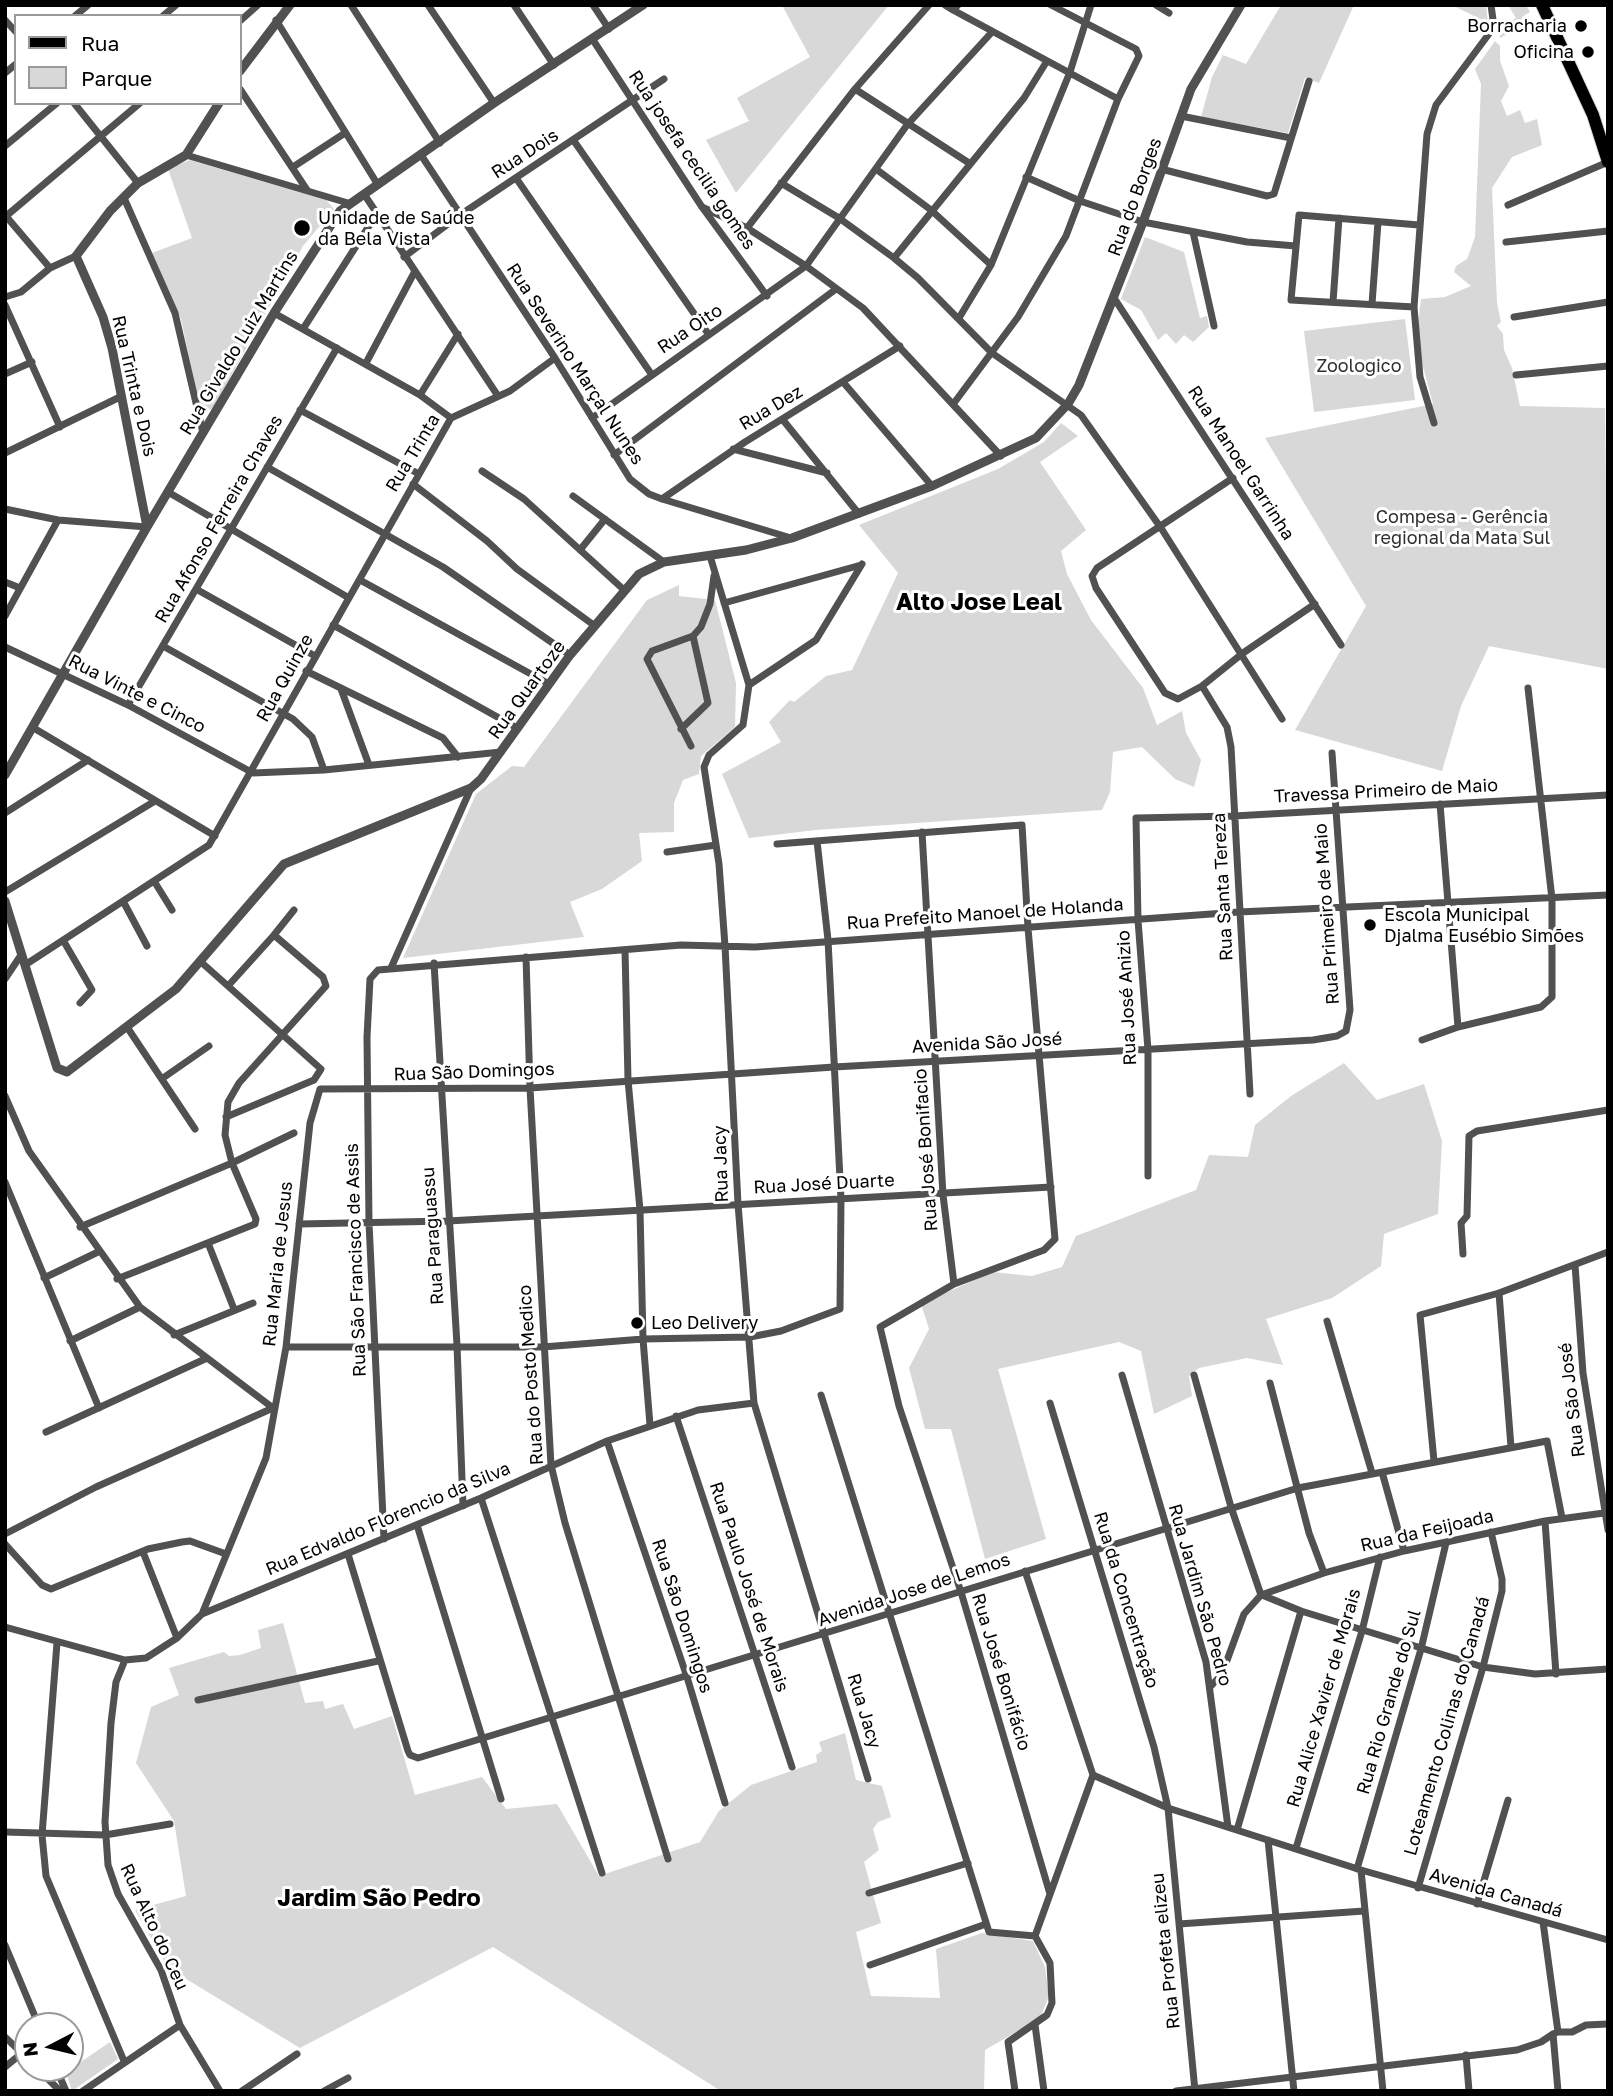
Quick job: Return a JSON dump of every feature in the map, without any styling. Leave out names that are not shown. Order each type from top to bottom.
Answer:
[{"type":"main road","points":[[1542,5],[1593,115],[1608,162]]},
{"type":"street","points":[[242,19],[258,5]]},
{"type":"street","points":[[242,68],[290,5]]},
{"type":"street","points":[[351,5],[440,143]]},
{"type":"street","points":[[428,5],[494,103]]},
{"type":"street","points":[[514,5],[554,65]]},
{"type":"street","points":[[593,5],[609,29]]},
{"type":"street","name":"Rua Givaldo Luiz Martins","points":[[5,775],[65,675],[147,527],[326,228],[348,203],[643,5]]},
{"type":"street","points":[[747,228],[855,89],[929,5]]},
{"type":"street","points":[[945,5],[956,7],[992,32],[1118,99]]},
{"type":"street","points":[[954,403],[1043,278],[1080,201],[1118,99],[1139,53],[1051,5]]},
{"type":"street","points":[[959,318],[991,265],[1070,72],[1091,5]]},
{"type":"street","points":[[1156,5],[1169,13]]},
{"type":"street","name":"Rua do Borges","points":[[1068,404],[1114,298],[1197,75],[1241,5]]},
{"type":"street","points":[[1434,423],[1420,377],[1414,307],[1430,119],[1436,105],[1494,27],[1491,5]]},
{"type":"street","points":[[276,20],[378,185]]},
{"type":"street","name":"Rua Oito","points":[[592,418],[806,266],[907,125],[992,32]]},
{"type":"street","name":"Rua josefa cecilia gomes","points":[[593,40],[702,207],[767,296]]},
{"type":"street","points":[[894,258],[1024,97],[1047,61]]},
{"type":"street","name":"Rua Dois","points":[[404,257],[460,215],[664,79]]},
{"type":"street","points":[[1161,169],[1267,196],[1274,194],[1308,81]]},
{"type":"street","points":[[855,89],[969,163]]},
{"type":"street","points":[[242,92],[308,190]]},
{"type":"street","points":[[5,146],[55,105]]},
{"type":"street","points":[[76,105],[138,183]]},
{"type":"street","points":[[50,268],[6,216],[138,105]]},
{"type":"street","points":[[5,297],[21,292],[50,268],[76,256],[84,242],[138,183],[186,155],[218,105]]},
{"type":"street","points":[[1181,116],[1291,138]]},
{"type":"street","points":[[293,167],[345,133]]},
{"type":"street","points":[[573,141],[709,335]]},
{"type":"street","points":[[186,155],[348,203]]},
{"type":"street","name":"Rua Severino Marçal Nunes","points":[[421,155],[555,358],[614,455],[640,489],[662,499],[792,538]]},
{"type":"street","points":[[1508,205],[1608,162]]},
{"type":"street","points":[[876,169],[931,210],[991,265]]},
{"type":"street","points":[[1026,177],[1080,201],[1143,222],[1247,242],[1296,246]]},
{"type":"street","points":[[516,178],[652,374]]},
{"type":"street","points":[[781,183],[839,218],[894,258],[959,318],[992,353],[1048,395],[1068,404],[1081,415],[1161,528],[1282,719]]},
{"type":"street","points":[[363,194],[498,396]]},
{"type":"street","points":[[124,198],[175,313],[204,433]]},
{"type":"street","points":[[702,207],[747,228],[806,266],[873,318],[1001,456]]},
{"type":"street","points":[[303,329],[376,215]]},
{"type":"street","points":[[1414,307],[1291,300],[1299,215],[1419,225]]},
{"type":"street","points":[[1333,302],[1339,218]]},
{"type":"street","points":[[1372,304],[1378,222]]},
{"type":"street","points":[[1506,243],[1608,231]]},
{"type":"street","points":[[1193,232],[1214,326]]},
{"type":"street","name":"Rua Trinta e Dois","points":[[76,256],[103,317],[122,396],[147,527]]},
{"type":"street","points":[[366,363],[414,273]]},
{"type":"street","points":[[614,455],[836,289]]},
{"type":"street","name":"Rua Manoel Garrinha","points":[[1114,298],[1341,645]]},
{"type":"street","points":[[1514,317],[1608,302]]},
{"type":"street","points":[[5,305],[60,427]]},
{"type":"street","points":[[274,313],[420,395],[451,418]]},
{"type":"street","points":[[420,395],[458,334]]},
{"type":"street","name":"Rua Dez","points":[[662,499],[733,449],[900,346]]},
{"type":"street","name":"Rua Afonso Ferreira Chaves","points":[[128,705],[337,348]]},
{"type":"street","name":"Rua Trinta","points":[[383,536],[451,418],[498,396],[555,358]]},
{"type":"street","points":[[5,374],[32,362]]},
{"type":"street","points":[[1516,375],[1608,366]]},
{"type":"street","points":[[843,382],[932,486]]},
{"type":"street","points":[[5,453],[122,396]]},
{"type":"street","name":"Rua Quartoze","points":[[23,960],[57,1068],[61,1072],[71,1070],[176,989],[284,864],[471,788],[501,752],[570,655],[639,574],[664,562],[710,556],[792,538],[932,486],[1036,438],[1068,404]]},
{"type":"street","points":[[300,410],[419,474]]},
{"type":"street","points":[[783,420],[859,514]]},
{"type":"street","points":[[733,449],[827,473]]},
{"type":"street","points":[[267,467],[383,536],[443,567],[570,655]]},
{"type":"street","points":[[482,471],[523,499],[624,589]]},
{"type":"street","points":[[1233,478],[1094,572],[1092,581],[1096,588],[1165,692],[1178,699],[1202,686],[1242,653],[1314,604]]},
{"type":"street","points":[[413,484],[487,541],[517,569],[595,626]]},
{"type":"street","points":[[168,492],[233,527],[349,598]]},
{"type":"street","points":[[573,495],[664,562]]},
{"type":"street","points":[[5,509],[58,520],[147,527]]},
{"type":"street","points":[[580,551],[606,519]]},
{"type":"street","points":[[5,616],[58,520]]},
{"type":"street","name":"Rua Quinze","points":[[215,836],[253,773],[282,713],[383,536]]},
{"type":"street","name":"Rua Jacy","points":[[710,556],[749,685],[745,720],[740,731],[705,761],[725,946],[734,1074],[738,1204],[754,1403],[868,1779]]},
{"type":"street","points":[[724,603],[862,564],[816,640],[749,685]]},
{"type":"street","points":[[691,746],[647,659],[656,649],[693,636],[707,614],[714,571]]},
{"type":"street","points":[[360,580],[549,684]]},
{"type":"street","points":[[5,582],[20,588]]},
{"type":"street","points":[[196,589],[315,656]]},
{"type":"street","points":[[333,625],[517,728]]},
{"type":"street","points":[[681,729],[708,703],[693,636]]},
{"type":"street","points":[[163,646],[282,713],[312,737],[324,770]]},
{"type":"street","name":"Rua Vinte e Cinco","points":[[5,647],[128,705],[253,773]]},
{"type":"street","points":[[306,671],[443,738],[458,757]]},
{"type":"street","name":"Rua Santa Tereza","points":[[1202,686],[1227,727],[1250,1094]]},
{"type":"street","points":[[1422,1040],[1458,1027],[1548,1003],[1552,997],[1552,899],[1528,688]]},
{"type":"street","points":[[341,690],[369,765]]},
{"type":"street","points":[[5,979],[23,960],[63,940],[205,848],[215,836],[32,727]]},
{"type":"street","points":[[253,773],[324,770],[501,752]]},
{"type":"street","name":"Rua Primeiro de Maio","points":[[1332,753],[1344,907],[1349,1010],[1346,1031]]},
{"type":"street","points":[[5,813],[88,760]]},
{"type":"street","points":[[391,968],[471,788]]},
{"type":"street","points":[[1540,798],[1608,795]]},
{"type":"street","name":"Travessa Primeiro de Maio","points":[[1136,818],[1234,816],[1540,798]]},
{"type":"street","points":[[5,892],[155,800]]},
{"type":"street","points":[[1440,804],[1458,1027]]},
{"type":"street","name":"Rua José Anizio","points":[[1136,818],[1138,920],[1148,1050],[1148,1176]]},
{"type":"street","points":[[776,844],[1022,825],[1028,928],[1055,1227],[1052,1245],[1044,1250],[954,1284]]},
{"type":"street","name":"Rua José Bonifacio","points":[[922,832],[943,1195],[954,1284]]},
{"type":"street","points":[[286,1348],[373,1345],[543,1347],[643,1339],[750,1337],[781,1331],[840,1309],[841,1199],[828,940],[817,841]]},
{"type":"street","points":[[667,852],[716,845]]},
{"type":"street","points":[[153,881],[172,910]]},
{"type":"street","name":"Rua Prefeito Manoel de Holanda","points":[[370,979],[378,970],[434,963],[698,944],[755,947],[1239,912],[1608,895]]},
{"type":"street","points":[[5,901],[23,960]]},
{"type":"street","points":[[123,901],[147,946]]},
{"type":"street","points":[[229,986],[294,910]]},
{"type":"street","points":[[117,1279],[255,1224],[256,1219],[232,1163],[225,1135],[231,1094],[326,986],[323,977],[274,935]]},
{"type":"street","points":[[63,940],[92,990],[80,1003]]},
{"type":"street","points":[[625,950],[628,1080],[640,1210],[643,1339],[650,1425]]},
{"type":"street","name":"Rua do Posto Medico","points":[[526,957],[530,1088],[551,1465],[565,1523],[668,1859]]},
{"type":"street","points":[[201,962],[321,1069],[318,1077],[226,1117]]},
{"type":"street","name":"Rua Paraguassu","points":[[434,963],[457,1345],[463,1506]]},
{"type":"street","name":"Rua São Francisco de Assis","points":[[370,979],[369,1223],[384,1539]]},
{"type":"street","points":[[127,1027],[195,1129]]},
{"type":"street","name":"Avenida São José","points":[[628,1080],[935,1060],[1040,1057],[1313,1041],[1346,1031]]},
{"type":"street","points":[[163,1078],[209,1046]]},
{"type":"street","name":"Rua São Domingos","points":[[320,1089],[530,1088],[628,1080]]},
{"type":"street","name":"Rua Maria de Jesus","points":[[202,1614],[265,1458],[272,1408],[286,1348],[310,1123],[320,1089]]},
{"type":"street","points":[[5,1096],[29,1151],[80,1227],[140,1307],[272,1408],[96,1487],[5,1534]]},
{"type":"street","points":[[1463,1254],[1461,1223],[1467,1216],[1469,1136],[1477,1131],[1608,1110]]},
{"type":"street","points":[[80,1227],[232,1163],[295,1133]]},
{"type":"street","points":[[5,1182],[99,1408]]},
{"type":"street","name":"Rua José Duarte","points":[[448,1221],[1051,1187]]},
{"type":"street","points":[[299,1224],[448,1221]]},
{"type":"street","points":[[208,1244],[234,1309]]},
{"type":"street","points":[[44,1278],[98,1252]]},
{"type":"street","points":[[1562,1518],[1547,1441],[1434,1461],[1419,1320],[1421,1315],[1499,1293],[1608,1252]]},
{"type":"street","name":"Rua São José","points":[[1575,1265],[1583,1373],[1608,1530]]},
{"type":"street","name":"Rua José Bonifácio","points":[[954,1284],[880,1326],[893,1380],[961,1592],[1050,1894]]},
{"type":"street","points":[[1499,1293],[1511,1447]]},
{"type":"street","points":[[174,1335],[253,1303]]},
{"type":"street","points":[[70,1341],[140,1307]]},
{"type":"street","points":[[1327,1321],[1372,1473]]},
{"type":"street","points":[[46,1432],[205,1359]]},
{"type":"street","name":"Rua Jardim São Pedro","points":[[1122,1375],[1211,1686],[1232,1828]]},
{"type":"street","points":[[1194,1375],[1231,1507],[1261,1595],[1362,1631],[1483,1667],[1556,1674],[1608,1669]]},
{"type":"street","points":[[1270,1383],[1309,1533],[1324,1573]]},
{"type":"street","points":[[821,1395],[988,1928]]},
{"type":"street","name":"Rua Edvaldo Florencio da Silva","points":[[125,1660],[146,1658],[177,1637],[202,1614],[463,1506],[607,1441],[698,1410],[754,1403]]},
{"type":"street","name":"Rua da Concentração","points":[[1050,1403],[1154,1746],[1168,1808]]},
{"type":"street","name":"Rua Paulo José de Morais","points":[[676,1416],[792,1767]]},
{"type":"street","name":"Rua São Domingos","points":[[607,1441],[687,1677],[725,1802]]},
{"type":"street","name":"Avenida Jose de Lemos","points":[[379,1661],[408,1751],[410,1755],[418,1758],[824,1635],[1231,1507],[1298,1488],[1434,1461]]},
{"type":"street","points":[[1382,1472],[1404,1551]]},
{"type":"street","points":[[481,1498],[602,1873]]},
{"type":"street","name":"Rua da Feijoada","points":[[1261,1595],[1324,1573],[1404,1551],[1545,1521],[1604,1513]]},
{"type":"street","points":[[1545,1521],[1556,1674]]},
{"type":"street","points":[[417,1525],[501,1799]]},
{"type":"street","name":"Loteamento Colinas do Canadá","points":[[1418,1888],[1483,1667],[1502,1591],[1502,1579],[1491,1532]]},
{"type":"street","points":[[5,1544],[42,1585],[51,1589],[143,1552],[190,1541],[226,1553]]},
{"type":"street","name":"Rua Rio Grande do Sul","points":[[1359,1870],[1421,1649],[1447,1542]]},
{"type":"street","points":[[143,1552],[177,1637]]},
{"type":"street","points":[[198,1700],[379,1661],[348,1554]]},
{"type":"street","name":"Rua Alice Xavier de Morais","points":[[1296,1848],[1362,1631],[1380,1557]]},
{"type":"street","points":[[1025,1571],[1093,1775],[1035,1936]]},
{"type":"street","points":[[1211,1686],[1222,1674],[1244,1614],[1261,1595]]},
{"type":"street","points":[[1232,1828],[1301,1611]]},
{"type":"street","points":[[5,1627],[125,1660]]},
{"type":"street","points":[[57,1643],[42,1835],[50,1890],[124,2062]]},
{"type":"street","name":"Rua Alto do Ceu","points":[[125,1660],[116,1682],[111,1723],[105,1835],[113,1880],[161,1970],[180,2025],[219,2089]]},
{"type":"street","name":"Avenida Canadá","points":[[1093,1775],[1168,1808],[1359,1870],[1608,1940]]},
{"type":"street","points":[[1477,1904],[1508,1800]]},
{"type":"street","name":"Rua Profeta elizeu","points":[[1168,1808],[1195,2090]]},
{"type":"street","points":[[5,1832],[105,1835],[170,1824]]},
{"type":"street","points":[[1268,1840],[1294,2091]]},
{"type":"street","points":[[869,1893],[968,1863]]},
{"type":"street","points":[[1359,1870],[1383,2091]]},
{"type":"street","points":[[1179,1924],[1274,1915],[1364,1911]]},
{"type":"street","points":[[1543,1922],[1555,2033],[1558,2091]]},
{"type":"street","points":[[870,1965],[988,1928],[1035,1936],[1046,1952],[1052,1978],[1052,2003],[1047,2015],[1008,2042],[1015,2091]]},
{"type":"street","points":[[5,1945],[33,2012]]},
{"type":"street","points":[[1176,2091],[1517,2050],[1542,2042],[1555,2033],[1572,2032],[1586,2025],[1608,2024]]},
{"type":"street","points":[[83,2091],[180,2025]]},
{"type":"street","points":[[1035,2025],[1044,2091]]},
{"type":"street","points":[[242,2091],[297,2054]]},
{"type":"street","points":[[1466,2055],[1469,2091]]},
{"type":"street","points":[[324,2091],[348,2078]]},
{"type":"street","points":[[208,2091],[219,2089]]},
{"type":"green space","points":[[782,5],[889,5],[736,193],[706,140],[749,121],[737,98],[810,57]]},
{"type":"green space","points":[[1281,5],[1354,5],[1319,83],[1305,78],[1288,133],[1201,117],[1212,77],[1223,55],[1246,64]]},
{"type":"green space","points":[[1452,5],[1486,5],[1488,23]]},
{"type":"green space","points":[[1508,5],[1526,5],[1530,12],[1522,17],[1522,26],[1500,38],[1500,27],[1516,18]]},
{"type":"green space","name":"Compesa - Gerência regional da Mata Sul","points":[[1495,41],[1500,46],[1500,61],[1509,86],[1501,101],[1507,116],[1520,110],[1525,123],[1537,119],[1542,145],[1512,157],[1492,188],[1497,303],[1501,322],[1497,326],[1503,334],[1504,350],[1512,368],[1520,406],[1605,408],[1608,669],[1489,646],[1461,706],[1442,771],[1295,730],[1366,606],[1265,438],[1433,404],[1422,363],[1418,325],[1421,299],[1445,297],[1471,286],[1454,272],[1456,266],[1467,259],[1475,237],[1481,84],[1475,69]]},
{"type":"green space","points":[[190,160],[326,200],[334,209],[303,246],[213,408],[207,411],[200,409],[181,319],[152,253],[192,238],[168,169]]},
{"type":"green space","points":[[1145,237],[1184,252],[1200,318],[1207,316],[1209,327],[1193,342],[1184,335],[1176,344],[1166,333],[1158,340],[1141,310],[1121,299]]},
{"type":"green space","name":"Zoologico","points":[[1405,319],[1415,400],[1314,412],[1304,331]]},
{"type":"green space","points":[[1061,423],[1078,436],[1040,462],[1086,530],[1061,551],[1067,574],[1091,620],[1143,688],[1157,725],[1182,711],[1186,733],[1201,760],[1194,787],[1175,779],[1142,747],[1113,752],[1110,792],[1102,810],[816,830],[749,838],[722,774],[781,742],[769,722],[790,700],[794,702],[826,676],[852,670],[898,573],[859,525],[998,469],[1044,442]]},
{"type":"green space","points":[[679,585],[679,596],[715,600],[736,683],[735,727],[701,756],[699,774],[683,780],[674,803],[674,832],[639,833],[642,861],[602,889],[570,902],[584,937],[403,958],[476,794],[512,766],[524,767],[647,600]]},
{"type":"green space","points":[[1344,1063],[1377,1100],[1424,1084],[1442,1141],[1438,1214],[1384,1234],[1381,1266],[1332,1298],[1266,1319],[1283,1365],[1247,1358],[1199,1368],[1189,1376],[1192,1396],[1154,1414],[1141,1351],[1119,1342],[998,1369],[1046,1539],[985,1559],[951,1429],[925,1429],[909,1368],[929,1329],[921,1304],[992,1272],[1032,1276],[1062,1267],[1076,1236],[1196,1190],[1209,1155],[1248,1157],[1255,1125],[1291,1096]]},
{"type":"green space","points":[[283,1623],[305,1703],[323,1701],[325,1709],[343,1704],[354,1729],[392,1716],[415,1795],[482,1777],[506,1809],[557,1804],[599,1876],[700,1842],[719,1811],[751,1785],[817,1762],[816,1755],[822,1751],[819,1742],[845,1733],[856,1780],[882,1786],[891,1817],[878,1822],[873,1829],[879,1850],[864,1862],[881,1923],[856,1932],[871,1996],[940,1998],[936,1949],[982,1933],[1033,1941],[1045,1967],[1049,1996],[1040,2018],[985,2050],[984,2091],[721,2091],[493,1947],[300,2048],[168,1968],[135,1910],[186,1896],[174,1821],[136,1763],[151,1707],[179,1695],[169,1668],[224,1652],[229,1656],[240,1655],[261,1648],[258,1630]]},
{"type":"green space","points":[[110,2042],[118,2059],[72,2091],[69,2082],[84,2082],[84,2060]]},
{"type":"place","name":"Borracharia","points":[[1581,26]]},
{"type":"place","name":"Oficina","points":[[1588,52]]},
{"type":"place","name":"Unidade de Saúde da Bela Vista","points":[[302,228]]},
{"type":"place","name":"Escola Municipal Djalma Eusébio Simões","points":[[1370,925]]},
{"type":"place","name":"Leo Delivery","points":[[637,1323]]},
{"type":"district","name":"Alto Jose Leal","points":[[979,602]]},
{"type":"district","name":"Jardim São Pedro","points":[[379,1898]]}]
